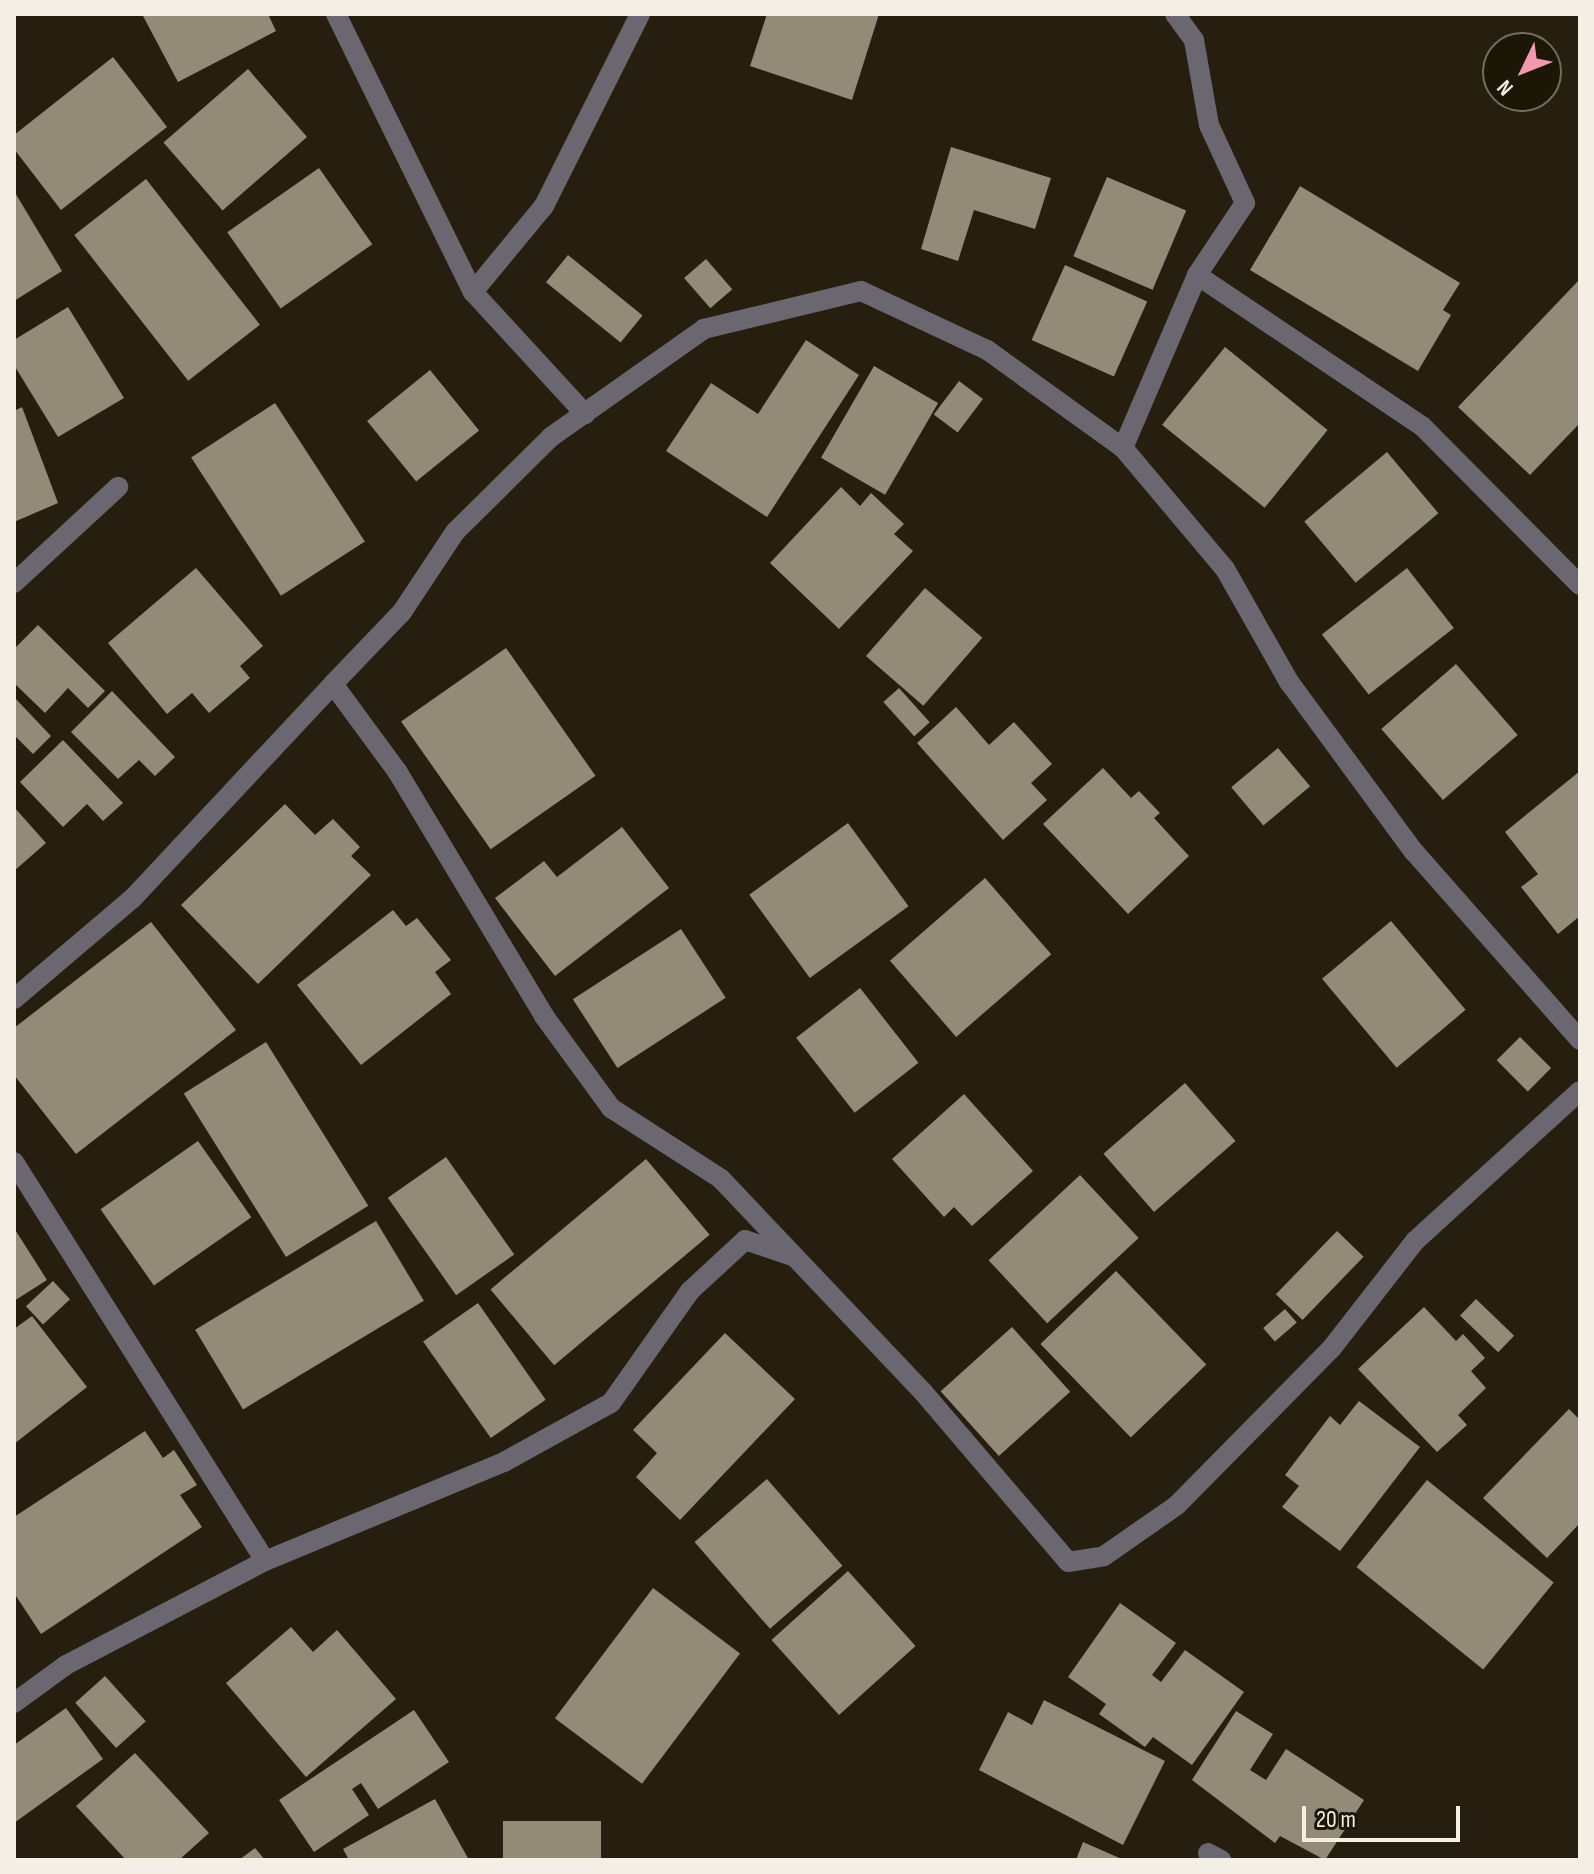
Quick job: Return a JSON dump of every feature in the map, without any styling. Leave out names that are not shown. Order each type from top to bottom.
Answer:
[{"type":"street","points":[[336,14],[473,292],[585,414]]},
{"type":"street","points":[[473,292],[544,206],[640,14]]},
{"type":"street","points":[[1123,448],[1197,275],[1245,203],[1209,125],[1194,40],[1175,14]]},
{"type":"street","points":[[1197,275],[1422,426],[1580,585]]},
{"type":"street","points":[[14,999],[132,899],[402,612],[455,532],[551,437],[704,329],[861,291],[987,350],[1123,448],[1225,569],[1289,682],[1414,852],[1580,1040]]},
{"type":"street","points":[[14,583],[118,487]]},
{"type":"street","points":[[333,684],[397,771],[489,931],[611,1108],[721,1179],[799,1258],[1068,1562],[1104,1556],[1177,1505],[1331,1349],[1415,1241],[1580,1091]]},
{"type":"street","points":[[14,1162],[265,1561]]},
{"type":"street","points":[[14,1703],[66,1665],[265,1561],[491,1468],[611,1403],[690,1291],[745,1240],[799,1258]]},
{"type":"building","points":[[142,14],[268,14],[276,31],[178,82]]},
{"type":"building","points":[[767,14],[879,14],[852,100],[750,66]]},
{"type":"building","points":[[113,57],[167,127],[61,210],[14,149],[14,135]]},
{"type":"building","points":[[248,69],[307,137],[223,210],[163,142]]},
{"type":"building","points":[[951,147],[1051,178],[1035,229],[974,210],[958,261],[921,249]]},
{"type":"building","points":[[319,168],[372,244],[281,308],[227,232]]},
{"type":"building","points":[[1107,177],[1186,211],[1153,290],[1073,256]]},
{"type":"building","points":[[146,179],[260,325],[188,381],[74,235]]},
{"type":"building","points":[[1300,186],[1460,283],[1443,310],[1451,315],[1418,371],[1250,270]]},
{"type":"building","points":[[14,191],[62,271],[14,301]]},
{"type":"building","points":[[568,255],[643,315],[621,343],[546,282]]},
{"type":"building","points":[[706,259],[732,289],[710,308],[684,278]]},
{"type":"building","points":[[1065,265],[1147,302],[1114,377],[1032,340]]},
{"type":"building","points":[[1580,279],[1580,423],[1530,475],[1458,407]]},
{"type":"building","points":[[68,307],[124,398],[58,437],[14,365],[14,340]]},
{"type":"building","points":[[806,340],[859,375],[767,517],[666,451],[711,383],[758,414]]},
{"type":"building","points":[[1225,347],[1328,430],[1265,508],[1162,425]]},
{"type":"building","points":[[874,366],[938,403],[885,495],[821,458]]},
{"type":"building","points":[[430,370],[479,431],[416,482],[367,421]]},
{"type":"building","points":[[959,381],[983,399],[958,433],[934,415]]},
{"type":"building","points":[[275,403],[365,541],[281,596],[191,457]]},
{"type":"building","points":[[22,407],[58,503],[14,522],[14,411]]},
{"type":"building","points":[[1387,452],[1438,513],[1356,583],[1304,521]]},
{"type":"building","points":[[841,487],[860,506],[871,493],[904,524],[894,534],[913,551],[839,629],[770,563]]},
{"type":"building","points":[[196,568],[263,646],[240,666],[250,678],[209,713],[192,693],[167,714],[108,643]]},
{"type":"building","points":[[1407,568],[1454,628],[1369,694],[1322,634]]},
{"type":"building","points":[[925,588],[982,638],[923,706],[866,656]]},
{"type":"building","points":[[38,625],[105,691],[88,708],[68,688],[45,713],[14,683],[14,649]]},
{"type":"building","points":[[506,648],[595,776],[491,849],[401,721]]},
{"type":"building","points":[[1456,664],[1518,735],[1443,800],[1381,729]]},
{"type":"building","points":[[899,688],[930,722],[914,736],[883,702]]},
{"type":"building","points":[[112,691],[175,757],[155,776],[139,760],[118,779],[71,732]]},
{"type":"building","points":[[14,697],[51,736],[33,754],[14,735]]},
{"type":"building","points":[[956,707],[989,745],[1014,722],[1052,764],[1031,783],[1047,800],[1003,840],[917,743]]},
{"type":"building","points":[[63,740],[123,803],[103,821],[87,804],[63,827],[20,782]]},
{"type":"building","points":[[1278,748],[1310,786],[1263,826],[1231,787]]},
{"type":"building","points":[[1103,768],[1131,798],[1139,791],[1160,813],[1154,818],[1189,856],[1128,914],[1043,824]]},
{"type":"building","points":[[1580,771],[1580,916],[1558,934],[1521,887],[1538,874],[1505,832]]},
{"type":"building","points":[[285,804],[315,835],[333,819],[360,847],[351,856],[371,875],[258,984],[181,905]]},
{"type":"building","points":[[14,807],[46,843],[14,871]]},
{"type":"building","points":[[848,823],[909,906],[810,978],[749,895]]},
{"type":"building","points":[[622,827],[669,888],[555,976],[495,898],[544,861],[557,877]]},
{"type":"building","points":[[985,878],[1051,954],[956,1037],[890,961]]},
{"type":"building","points":[[393,910],[406,926],[417,918],[451,960],[435,972],[451,994],[361,1065],[297,985]]},
{"type":"building","points":[[1391,921],[1466,1010],[1397,1068],[1322,979]]},
{"type":"building","points":[[151,922],[236,1030],[76,1154],[14,1075],[14,1028]]},
{"type":"building","points":[[681,929],[726,998],[617,1068],[573,999]]},
{"type":"building","points":[[860,988],[918,1063],[855,1113],[796,1038]]},
{"type":"building","points":[[1520,1037],[1551,1068],[1528,1091],[1497,1060]]},
{"type":"building","points":[[266,1042],[368,1206],[286,1257],[184,1093]]},
{"type":"building","points":[[1185,1083],[1236,1141],[1154,1212],[1103,1154]]},
{"type":"building","points":[[964,1094],[1033,1171],[972,1226],[954,1207],[944,1217],[892,1159]]},
{"type":"building","points":[[198,1141],[251,1217],[154,1285],[101,1209]]},
{"type":"building","points":[[446,1157],[514,1254],[456,1295],[388,1198]]},
{"type":"building","points":[[646,1159],[710,1235],[554,1365],[490,1289]]},
{"type":"building","points":[[1080,1175],[1139,1238],[1047,1323],[989,1260]]},
{"type":"building","points":[[376,1221],[424,1301],[243,1409],[195,1330]]},
{"type":"building","points":[[14,1228],[47,1280],[14,1301]]},
{"type":"building","points":[[1337,1231],[1364,1257],[1302,1320],[1276,1294]]},
{"type":"building","points":[[1116,1271],[1206,1365],[1131,1437],[1040,1344]]},
{"type":"building","points":[[53,1281],[70,1299],[43,1325],[26,1306]]},
{"type":"building","points":[[1476,1299],[1514,1336],[1498,1352],[1460,1316]]},
{"type":"building","points":[[478,1303],[546,1400],[491,1438],[423,1341]]},
{"type":"building","points":[[1424,1307],[1456,1341],[1463,1334],[1485,1358],[1471,1371],[1486,1388],[1458,1415],[1467,1425],[1437,1452],[1358,1369]]},
{"type":"building","points":[[1285,1309],[1297,1323],[1275,1342],[1263,1328]]},
{"type":"building","points":[[32,1316],[87,1387],[14,1444],[14,1329]]},
{"type":"building","points":[[1012,1327],[1070,1392],[999,1456],[941,1391]]},
{"type":"building","points":[[725,1333],[795,1399],[680,1520],[636,1477],[657,1453],[633,1430]]},
{"type":"building","points":[[1359,1401],[1420,1447],[1340,1551],[1282,1507],[1299,1486],[1285,1475],[1330,1416],[1340,1425]]},
{"type":"building","points":[[1569,1409],[1580,1420],[1580,1523],[1547,1558],[1483,1498]]},
{"type":"building","points":[[145,1431],[163,1458],[174,1450],[197,1485],[180,1495],[202,1527],[41,1634],[14,1593],[14,1517]]},
{"type":"building","points":[[767,1479],[842,1566],[770,1629],[695,1542]]},
{"type":"building","points":[[1427,1480],[1554,1583],[1483,1670],[1357,1567]]},
{"type":"building","points":[[848,1571],[916,1646],[839,1715],[771,1640]]},
{"type":"building","points":[[653,1588],[740,1654],[642,1784],[555,1718]]},
{"type":"building","points":[[1120,1603],[1176,1643],[1152,1675],[1161,1682],[1185,1650],[1244,1692],[1192,1765],[1153,1737],[1145,1747],[1099,1714],[1106,1704],[1068,1677]]},
{"type":"building","points":[[291,1627],[313,1652],[337,1630],[396,1699],[306,1777],[226,1683]]},
{"type":"building","points":[[105,1676],[146,1721],[116,1748],[75,1703]]},
{"type":"building","points":[[1044,1700],[1165,1761],[1123,1845],[979,1770],[1008,1712],[1032,1725]]},
{"type":"building","points":[[66,1708],[103,1759],[14,1823],[14,1745]]},
{"type":"building","points":[[414,1710],[449,1762],[378,1809],[361,1783],[352,1789],[369,1815],[314,1852],[279,1800]]},
{"type":"building","points":[[1236,1711],[1273,1734],[1250,1770],[1266,1780],[1286,1749],[1364,1800],[1325,1860],[1280,1836],[1275,1843],[1192,1780]]},
{"type":"building","points":[[135,1753],[209,1833],[179,1860],[126,1860],[76,1806]]},
{"type":"building","points":[[435,1799],[469,1860],[349,1860],[343,1849]]},
{"type":"building","points":[[503,1821],[601,1821],[601,1860],[503,1860]]},
{"type":"building","points":[[1083,1842],[1124,1860],[1076,1860]]},
{"type":"building","points":[[255,1848],[265,1860],[239,1860]]}]
